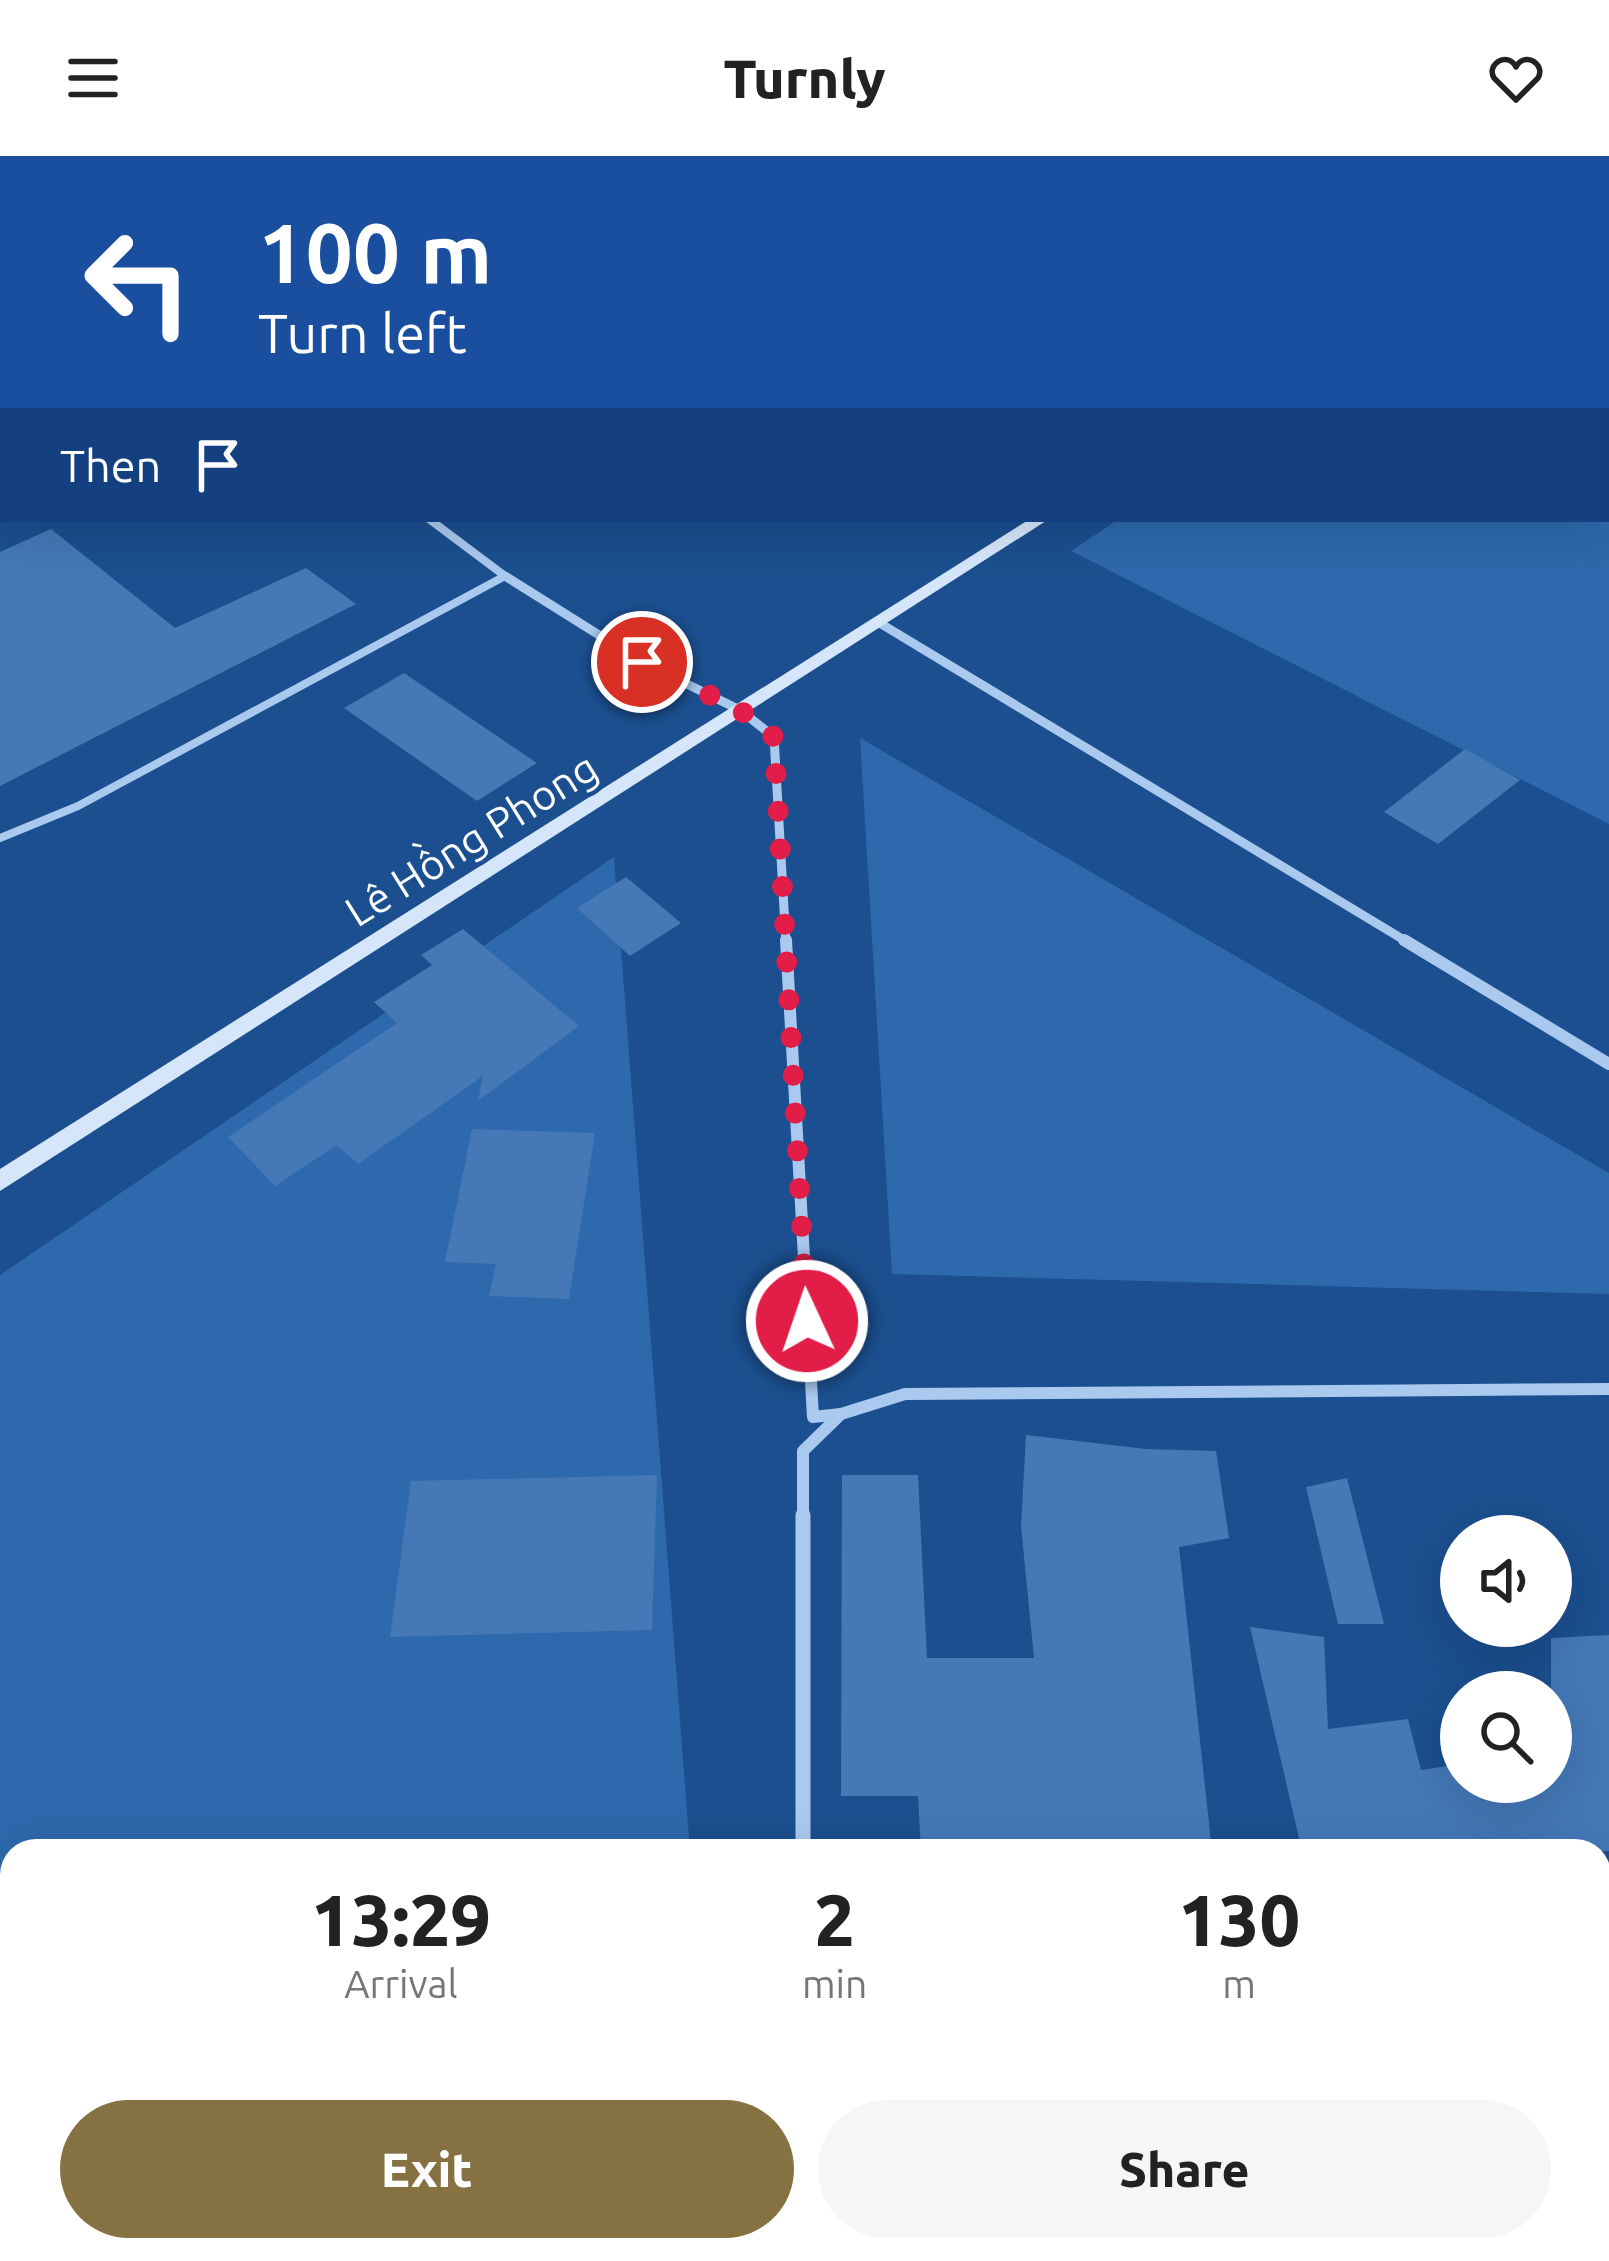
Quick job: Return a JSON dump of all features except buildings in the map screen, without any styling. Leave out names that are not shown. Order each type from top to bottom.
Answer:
[{"type":"street","name":"Lê Hồng Phong","points":[[0,1181],[1036,522]]},
{"type":"street","points":[[505,576],[642,662],[740,710],[774,737],[813,1417],[842,1414],[905,1394],[1609,1389]]},
{"type":"street","points":[[878,622],[1609,1064]]},
{"type":"street","points":[[803,1839],[802,1451],[842,1414]]},
{"type":"lane","points":[[0,838],[78,806],[505,576],[433,522]]},
{"type":"shaded area","points":[[1114,522],[1609,522],[1609,824],[1071,551]]},
{"type":"shaded area","points":[[860,738],[1609,1173],[1609,1294],[892,1274]]},
{"type":"shaded area","points":[[614,857],[689,1839],[0,1839],[0,1275]]},
{"type":"route","points":[[642,662],[740,710],[774,737],[807,1321]]}]
